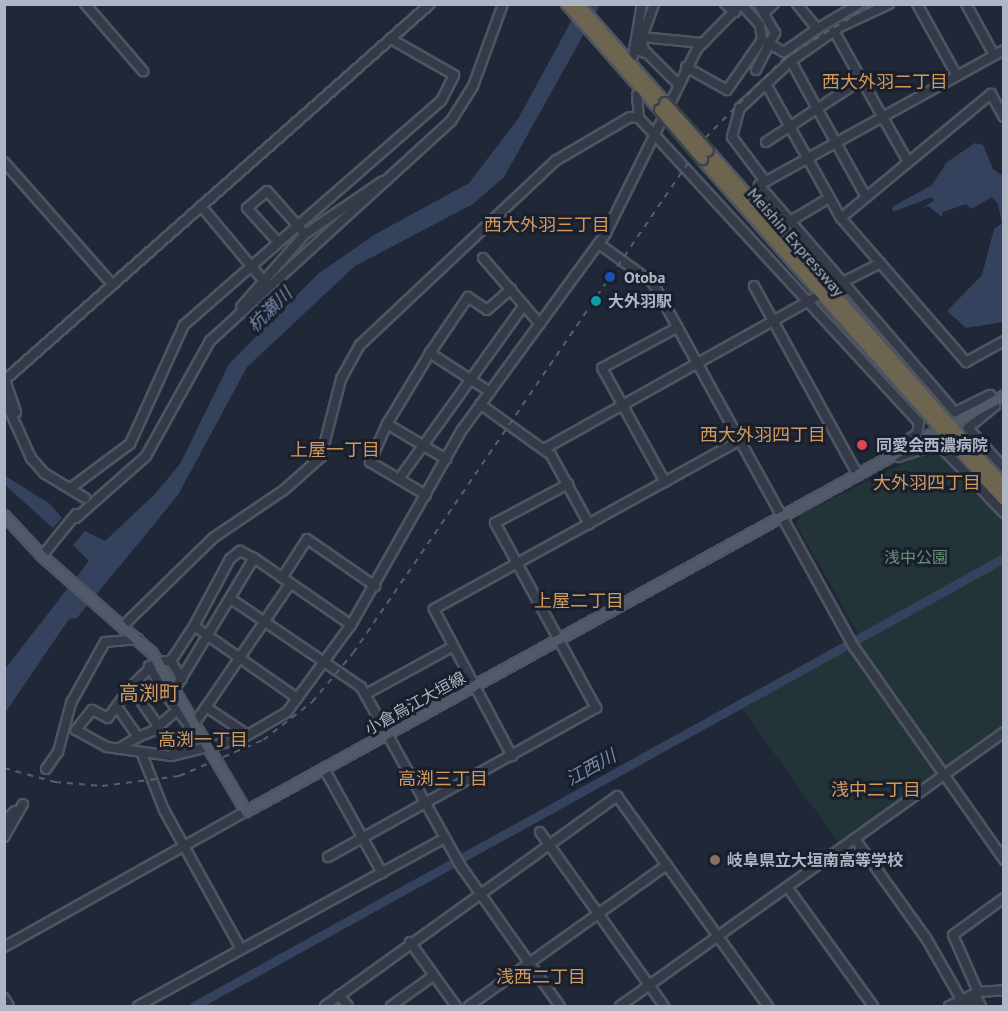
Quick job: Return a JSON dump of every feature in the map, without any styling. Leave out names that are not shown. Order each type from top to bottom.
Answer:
[{"type":"highway","name":"Meishin Expressway","points":[[567,4],[604,40],[1004,500]]},
{"type":"highway","name":"Meishin Expressway","points":[[578,4],[604,40]]},
{"type":"highway","name":"Meishin Expressway","points":[[705,155],[1004,486]]},
{"type":"main road","points":[[956,420],[1004,395]]},
{"type":"main road","name":"小倉烏江大垣線","points":[[246,812],[783,518],[936,431]]},
{"type":"main road","points":[[4,515],[44,558],[138,639],[209,748],[246,812]]},
{"type":"street","points":[[85,4],[143,71]]},
{"type":"street","points":[[19,428],[5,378],[430,4]]},
{"type":"street","points":[[44,558],[76,518],[109,486],[146,456],[200,356],[233,320],[395,176],[459,110],[503,4]]},
{"type":"street","points":[[642,4],[633,52],[645,52]]},
{"type":"street","points":[[654,4],[642,37],[645,52],[678,84]]},
{"type":"street","points":[[725,4],[735,12]]},
{"type":"street","points":[[175,687],[152,664],[108,718],[92,710],[76,730],[118,749],[142,754],[171,756],[209,748],[248,735],[271,723],[297,698],[351,625],[480,404],[599,244],[686,67],[702,43],[741,4],[760,25],[762,39],[727,90],[686,67]]},
{"type":"street","points":[[756,70],[774,43],[765,12],[758,4]]},
{"type":"street","points":[[765,12],[774,4]]},
{"type":"street","points":[[797,4],[817,29]]},
{"type":"street","points":[[762,39],[774,43],[784,52],[859,4]]},
{"type":"street","points":[[765,181],[732,137],[740,108],[790,61],[834,31],[889,4]]},
{"type":"street","points":[[917,4],[957,76]]},
{"type":"street","points":[[966,4],[994,55]]},
{"type":"street","points":[[834,31],[908,162]]},
{"type":"street","points":[[642,37],[702,43]]},
{"type":"street","points":[[72,487],[130,444],[180,330],[249,263],[441,101],[454,75],[391,39]]},
{"type":"street","points":[[1004,50],[759,185],[785,224],[955,412],[990,395],[995,406],[968,428],[1004,468]]},
{"type":"street","points":[[790,61],[866,197]]},
{"type":"street","points":[[766,142],[791,128],[861,80]]},
{"type":"street","points":[[766,84],[841,218],[966,362],[1004,341]]},
{"type":"street","points":[[637,94],[639,118],[654,136],[690,175],[759,237],[815,298],[920,422],[917,434],[897,445],[896,454],[906,459],[938,444],[1004,513]]},
{"type":"street","points":[[841,218],[991,94],[1001,105],[1004,117]]},
{"type":"street","points":[[122,623],[213,538],[284,490],[321,456],[341,379],[360,345],[555,160],[630,117],[639,118]]},
{"type":"street","points":[[4,162],[113,285]]},
{"type":"street","points":[[233,320],[262,279],[305,234],[395,176]]},
{"type":"street","points":[[276,240],[247,208],[267,191],[305,234]]},
{"type":"street","points":[[785,224],[829,198]]},
{"type":"street","points":[[201,206],[262,279]]},
{"type":"street","points":[[599,244],[653,283],[854,647],[1004,860]]},
{"type":"street","points":[[483,258],[540,324]]},
{"type":"street","points":[[838,285],[880,263]]},
{"type":"street","points":[[754,286],[858,475]]},
{"type":"street","points":[[426,495],[370,462],[387,424],[430,353],[468,297],[487,310],[511,289]]},
{"type":"street","points":[[544,449],[815,298]]},
{"type":"street","points":[[399,479],[524,304]]},
{"type":"street","points":[[665,482],[602,368],[678,327]]},
{"type":"street","points":[[430,353],[489,392]]},
{"type":"street","points":[[4,398],[44,473],[72,487],[85,498]]},
{"type":"street","points":[[480,404],[544,449],[568,484],[589,524]]},
{"type":"street","points":[[387,424],[446,459]]},
{"type":"street","points":[[512,756],[452,647],[434,609],[741,440]]},
{"type":"street","points":[[328,857],[596,708],[495,524],[568,484]]},
{"type":"street","points":[[76,518],[85,498],[109,486]]},
{"type":"street","points":[[282,578],[308,539],[375,586]]},
{"type":"street","points":[[192,724],[177,710],[175,687],[168,661],[194,626],[230,559],[240,551],[254,558],[351,625]]},
{"type":"street","points":[[175,687],[208,637],[254,558]]},
{"type":"street","points":[[171,756],[290,584]]},
{"type":"street","points":[[231,599],[356,682],[366,694],[460,865],[560,1006]]},
{"type":"street","points":[[194,626],[297,698]]},
{"type":"street","points":[[46,769],[58,752],[71,703],[105,642],[138,639]]},
{"type":"street","points":[[366,694],[452,647]]},
{"type":"street","points":[[131,687],[159,727]]},
{"type":"street","points":[[117,707],[138,737]]},
{"type":"street","points":[[206,707],[248,735]]},
{"type":"street","points":[[118,749],[159,727],[177,710]]},
{"type":"street","points":[[620,1006],[1004,732]]},
{"type":"street","points":[[142,754],[183,847],[241,949]]},
{"type":"street","points":[[325,770],[382,873]]},
{"type":"street","points":[[325,1006],[410,942],[617,796],[768,1006]]},
{"type":"street","points":[[4,821],[23,804],[4,837]]},
{"type":"street","points":[[4,947],[246,812]]},
{"type":"street","points":[[540,832],[664,1006]]},
{"type":"street","points":[[138,1006],[445,839]]},
{"type":"street","points":[[855,840],[926,938],[959,1004]]},
{"type":"street","points":[[469,1006],[667,865]]},
{"type":"street","points":[[788,888],[873,1006]]},
{"type":"street","points":[[978,992],[953,935],[1004,898]]},
{"type":"street","points":[[410,942],[456,1006]]},
{"type":"street","points":[[391,1006],[433,976]]},
{"type":"street","points":[[959,1004],[978,992],[1004,990]]},
{"type":"street","points":[[339,995],[348,1006]]},
{"type":"street","points":[[4,998],[9,1006]]},
{"type":"street","points":[[949,1006],[977,999],[981,1006]]},
{"type":"green space","name":"浅中公園","points":[[937,447],[1003,520],[1003,728],[841,846],[740,706],[861,638],[796,524],[801,514]]},
{"type":"water","points":[[580,5],[600,5],[504,177],[473,204],[355,266],[247,367],[178,495],[77,618],[69,619],[5,713],[5,669],[89,561],[73,545],[85,531],[105,541],[154,495],[180,464],[229,364],[318,274],[374,235],[469,183],[518,119]]},
{"type":"water","points":[[975,143],[983,145],[993,169],[1003,176],[1003,322],[966,328],[947,311],[982,275],[994,229],[1002,223],[998,204],[992,197],[971,209],[966,204],[943,212],[942,217],[928,206],[920,209],[934,201],[932,197],[893,212],[892,207],[932,185],[947,162]]},
{"type":"water","points":[[4,475],[50,504],[62,518],[53,528],[5,485]]},
{"type":"waterway","name":"江西川","points":[[194,1006],[1004,558]]},
{"type":"railway","points":[[4,768],[55,782],[102,786],[179,776],[263,740],[312,702],[353,653],[705,138],[783,59],[872,4]]},
{"type":"place","name":"Otoba","points":[[610,277]]},
{"type":"place","name":"大外羽駅","points":[[596,301]]},
{"type":"place","name":"同愛会西濃病院","points":[[862,445]]},
{"type":"place","name":"岐阜県立大垣南高等学校","points":[[715,860]]},
{"type":"district","name":"西大外羽二丁目","points":[[885,82]]},
{"type":"district","name":"西大外羽三丁目","points":[[547,225]]},
{"type":"district","name":"西大外羽四丁目","points":[[763,435]]},
{"type":"district","name":"上屋一丁目","points":[[335,450]]},
{"type":"district","name":"大外羽四丁目","points":[[927,483]]},
{"type":"district","name":"上屋二丁目","points":[[579,601]]},
{"type":"district","name":"高渕町","points":[[149,693]]},
{"type":"district","name":"高渕一丁目","points":[[203,740]]},
{"type":"district","name":"高渕三丁目","points":[[443,779]]},
{"type":"district","name":"浅中二丁目","points":[[876,790]]},
{"type":"district","name":"浅西二丁目","points":[[541,977]]},
{"type":"water label","name":"杭瀬川","points":[[270,310]]}]
